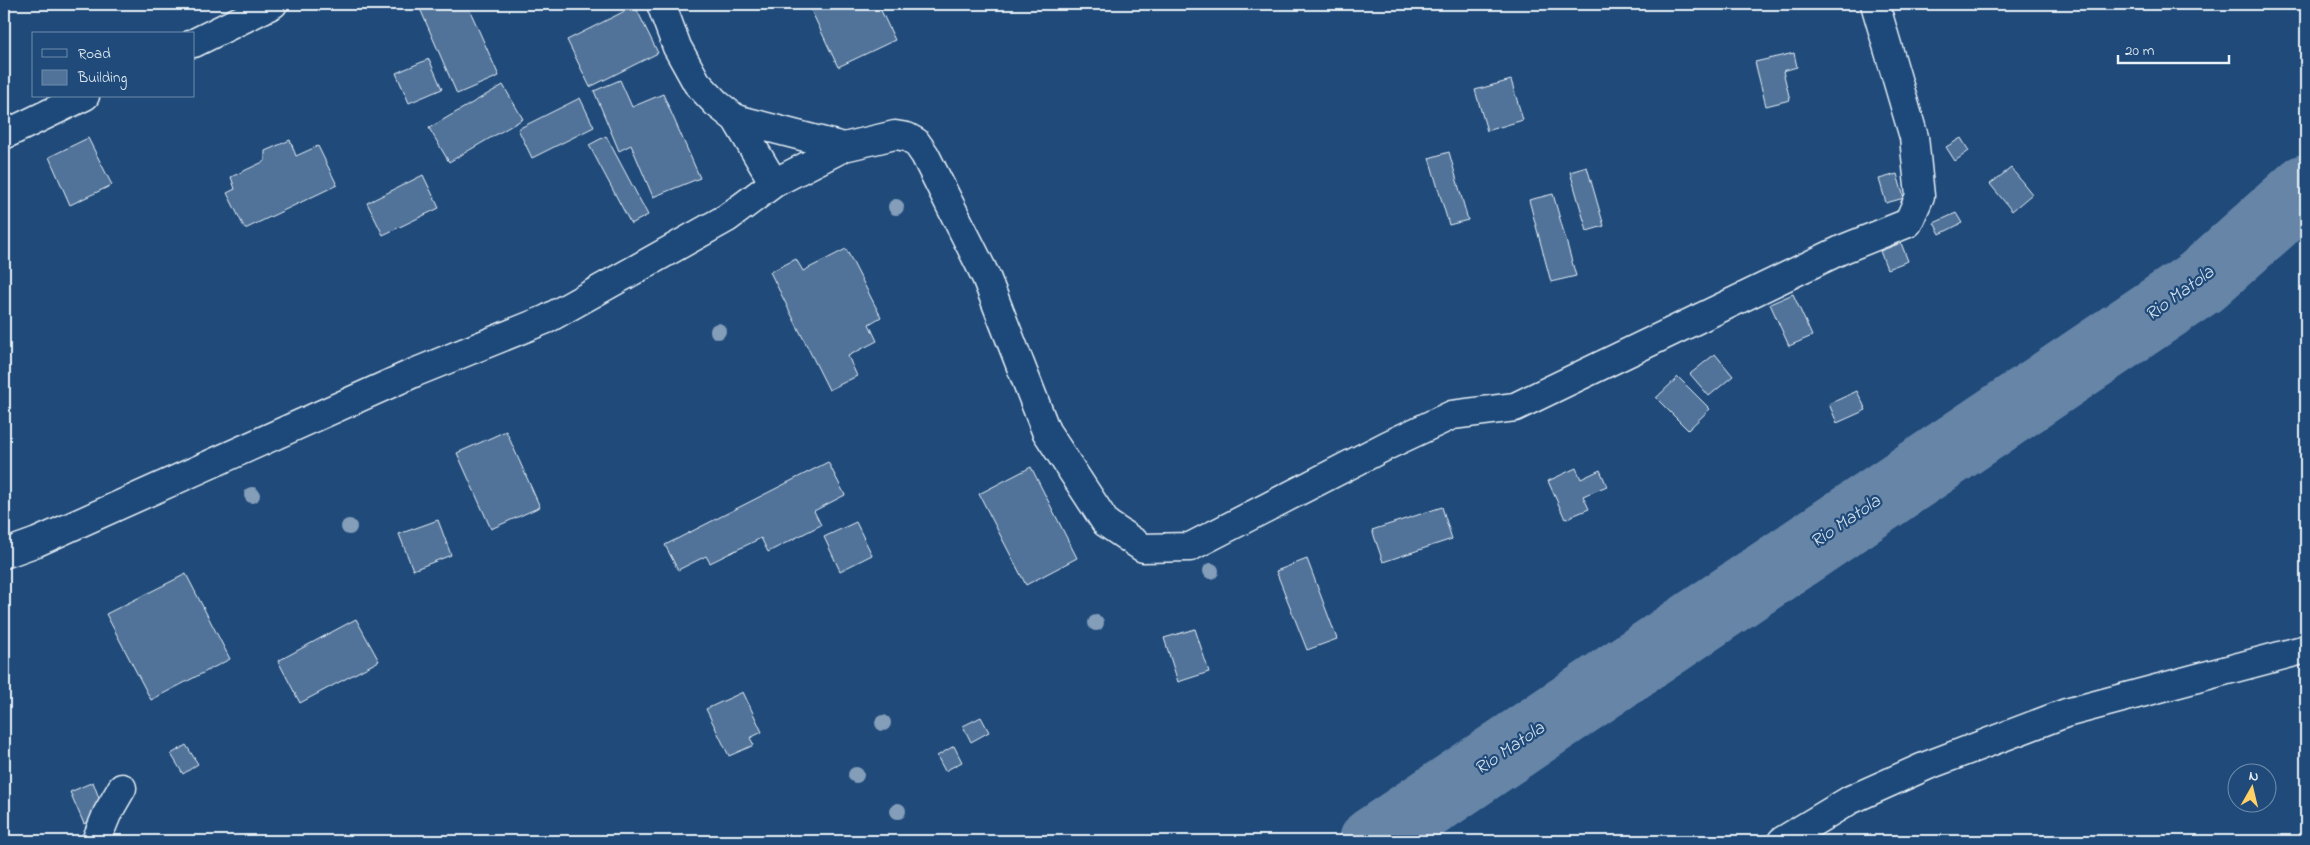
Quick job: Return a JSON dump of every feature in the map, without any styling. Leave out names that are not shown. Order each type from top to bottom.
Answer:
[{"type":"street","points":[[195,43],[273,4]]},
{"type":"street","points":[[661,4],[677,47],[697,83],[716,103],[736,119],[774,183]]},
{"type":"street","points":[[4,554],[37,542],[416,372],[547,319],[727,218],[774,183],[844,146],[895,136],[907,137],[916,142],[925,155],[986,277],[1046,431],[1106,523],[1143,548],[1190,547],[1388,445],[1452,415],[1515,407],[1842,249],[1908,223],[1920,196],[1914,137],[1875,4]]},
{"type":"street","points":[[4,135],[81,98]]},
{"type":"street","points":[[736,119],[844,146]]},
{"type":"street","points":[[1782,841],[1850,800],[1926,766],[2066,713],[2306,649]]},
{"type":"street","points":[[96,841],[107,814],[122,788]]},
{"type":"building","points":[[418,4],[467,4],[499,76],[457,94]]},
{"type":"building","points":[[824,4],[878,4],[895,40],[838,67],[811,10]]},
{"type":"building","points":[[635,6],[658,53],[590,87],[567,40]]},
{"type":"building","points":[[1794,53],[1797,67],[1783,71],[1790,100],[1766,106],[1755,62]]},
{"type":"building","points":[[429,59],[442,89],[409,103],[396,73]]},
{"type":"building","points":[[620,80],[632,107],[663,94],[700,178],[653,197],[631,145],[619,151],[594,91]]},
{"type":"building","points":[[1511,80],[1523,120],[1487,131],[1475,90]]},
{"type":"building","points":[[503,85],[523,119],[449,162],[429,128]]},
{"type":"building","points":[[580,98],[594,127],[532,158],[518,129]]},
{"type":"building","points":[[606,136],[648,215],[631,224],[589,145]]},
{"type":"building","points":[[88,138],[112,185],[70,205],[49,157]]},
{"type":"building","points":[[1961,138],[1969,151],[1955,161],[1946,147]]},
{"type":"building","points":[[290,140],[296,156],[318,146],[337,185],[245,229],[227,193],[235,189],[231,177],[265,161],[265,151]]},
{"type":"building","points":[[1449,152],[1468,220],[1449,225],[1429,158]]},
{"type":"building","points":[[1587,167],[1604,226],[1587,231],[1570,172]]},
{"type":"building","points":[[2011,168],[2032,194],[2012,211],[1990,184]]},
{"type":"building","points":[[1897,174],[1904,198],[1886,203],[1879,179]]},
{"type":"building","points":[[423,175],[439,208],[383,235],[367,203]]},
{"type":"building","points":[[1553,194],[1576,276],[1551,282],[1529,200]]},
{"type":"building","points":[[1956,213],[1962,223],[1940,234],[1934,223]]},
{"type":"building","points":[[1901,243],[1908,261],[1887,269],[1880,251]]},
{"type":"building","points":[[846,249],[881,317],[869,324],[877,341],[848,356],[857,376],[829,390],[770,272],[796,259],[803,271]]},
{"type":"building","points":[[1793,294],[1812,336],[1789,346],[1770,304]]},
{"type":"building","points":[[1715,354],[1733,376],[1709,396],[1690,374]]},
{"type":"building","points":[[1678,377],[1710,409],[1688,430],[1656,398]]},
{"type":"building","points":[[1857,391],[1866,410],[1837,423],[1829,404]]},
{"type":"building","points":[[506,431],[540,507],[491,529],[457,453]]},
{"type":"building","points":[[828,462],[845,495],[814,511],[821,525],[768,552],[761,538],[710,563],[706,556],[678,570],[665,545]]},
{"type":"building","points":[[1031,467],[1077,558],[1026,585],[979,494]]},
{"type":"building","points":[[1576,468],[1581,479],[1600,470],[1607,486],[1583,496],[1589,509],[1565,519],[1548,481]]},
{"type":"building","points":[[1442,507],[1452,539],[1383,562],[1372,530]]},
{"type":"building","points":[[438,520],[451,555],[413,570],[399,534]]},
{"type":"building","points":[[856,522],[872,555],[840,571],[824,537]]},
{"type":"building","points":[[1307,559],[1337,639],[1307,650],[1276,571]]},
{"type":"building","points":[[186,574],[230,659],[151,700],[106,614]]},
{"type":"building","points":[[356,619],[379,661],[300,703],[278,661]]},
{"type":"building","points":[[1195,629],[1209,672],[1178,682],[1164,638]]},
{"type":"building","points":[[743,692],[762,732],[750,738],[754,745],[729,756],[706,709]]},
{"type":"building","points":[[981,717],[989,732],[971,742],[963,726]]},
{"type":"building","points":[[186,745],[198,764],[183,774],[171,754]]},
{"type":"building","points":[[954,746],[962,762],[945,771],[937,756]]},
{"type":"building","points":[[93,782],[105,814],[84,824],[70,792]]},
{"type":"waterway","name":"Rio Matola","points":[[1373,841],[2201,282],[2306,188]]}]
